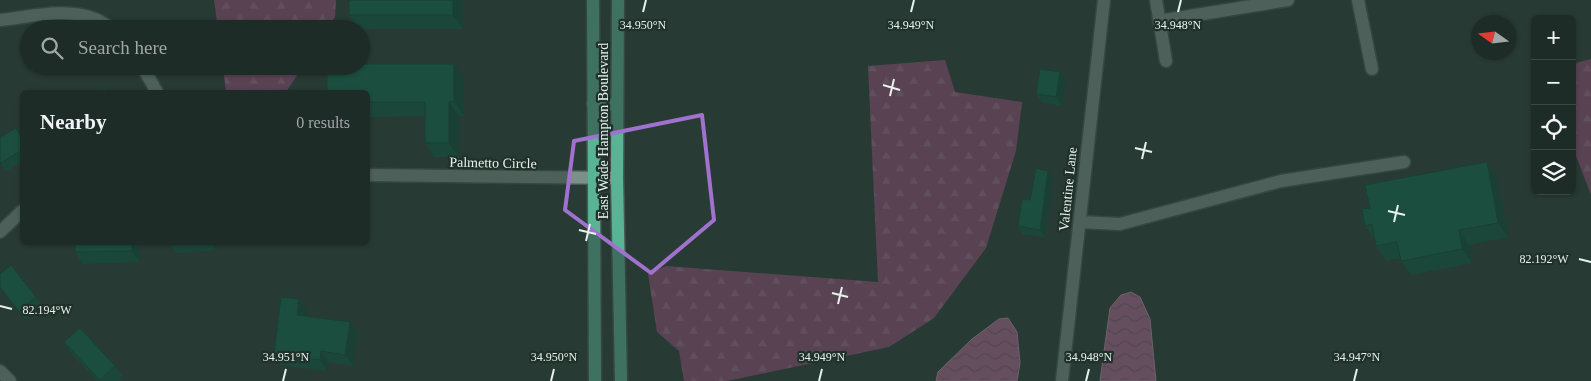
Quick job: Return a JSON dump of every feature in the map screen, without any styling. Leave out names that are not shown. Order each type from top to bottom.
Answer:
[{"type":"main road","name":"East Wade Hampton Boulevard","points":[[593,0],[595,381]]},
{"type":"main road","name":"East Wade Hampton Boulevard","points":[[618,0],[617,178],[621,381]]},
{"type":"main road","points":[[593,104],[618,105]]},
{"type":"street","name":"Valentine Lane","points":[[1062,381],[1104,0]]},
{"type":"street","points":[[1156,0],[1166,61]]},
{"type":"street","points":[[1160,21],[1288,0]]},
{"type":"street","points":[[1358,0],[1372,69]]},
{"type":"street","points":[[0,20],[74,13],[97,20]]},
{"type":"street","points":[[148,75],[157,90]]},
{"type":"street","points":[[1080,222],[1120,224],[1281,181],[1404,162]]},
{"type":"street","name":"Palmetto Circle","points":[[370,176],[617,178]]},
{"type":"street","points":[[0,232],[20,213]]},
{"type":"street","points":[[0,371],[10,381]]},
{"type":"highlighted area","points":[[702,115],[714,220],[651,273],[565,210],[574,141]]},
{"type":"green space","points":[[214,0],[336,0],[335,17],[333,20],[217,20]]},
{"type":"green space","points":[[1591,59],[1591,195],[1576,156],[1576,63]]},
{"type":"green space","points":[[945,60],[955,92],[1022,102],[1016,151],[986,248],[934,318],[889,347],[727,381],[684,381],[679,351],[657,332],[648,274],[666,266],[878,282],[868,66]]},
{"type":"green space","points":[[224,75],[297,75],[287,90],[226,90]]},
{"type":"water","points":[[1131,292],[1140,297],[1150,319],[1156,381],[1100,381],[1110,308],[1121,295]]},
{"type":"water","points":[[1008,318],[1017,332],[1020,363],[1017,381],[936,381],[938,372],[972,339],[999,319]]},
{"type":"building","points":[[349,0],[453,0],[453,15],[349,15]]},
{"type":"building","points":[[370,64],[454,64],[454,101],[449,102],[449,143],[425,143],[425,102],[370,102],[370,90],[327,90],[327,75],[370,75]]},
{"type":"building","points":[[1040,69],[1060,72],[1056,97],[1036,94]]},
{"type":"building","points":[[16,128],[20,135],[20,151],[1,163],[0,162],[0,137]]},
{"type":"building","points":[[1487,162],[1498,223],[1459,230],[1462,249],[1401,261],[1397,242],[1376,246],[1372,224],[1365,226],[1362,209],[1370,208],[1365,185]]},
{"type":"building","points":[[1036,168],[1048,171],[1040,230],[1018,226],[1022,199],[1030,200]]},
{"type":"building","points":[[75,245],[132,245],[132,251],[75,252]]},
{"type":"building","points":[[11,265],[36,297],[19,311],[0,287],[0,274]]},
{"type":"building","points":[[281,297],[299,299],[297,315],[350,322],[345,355],[321,351],[320,360],[274,354]]},
{"type":"building","points":[[80,328],[115,366],[100,380],[64,342]]}]
